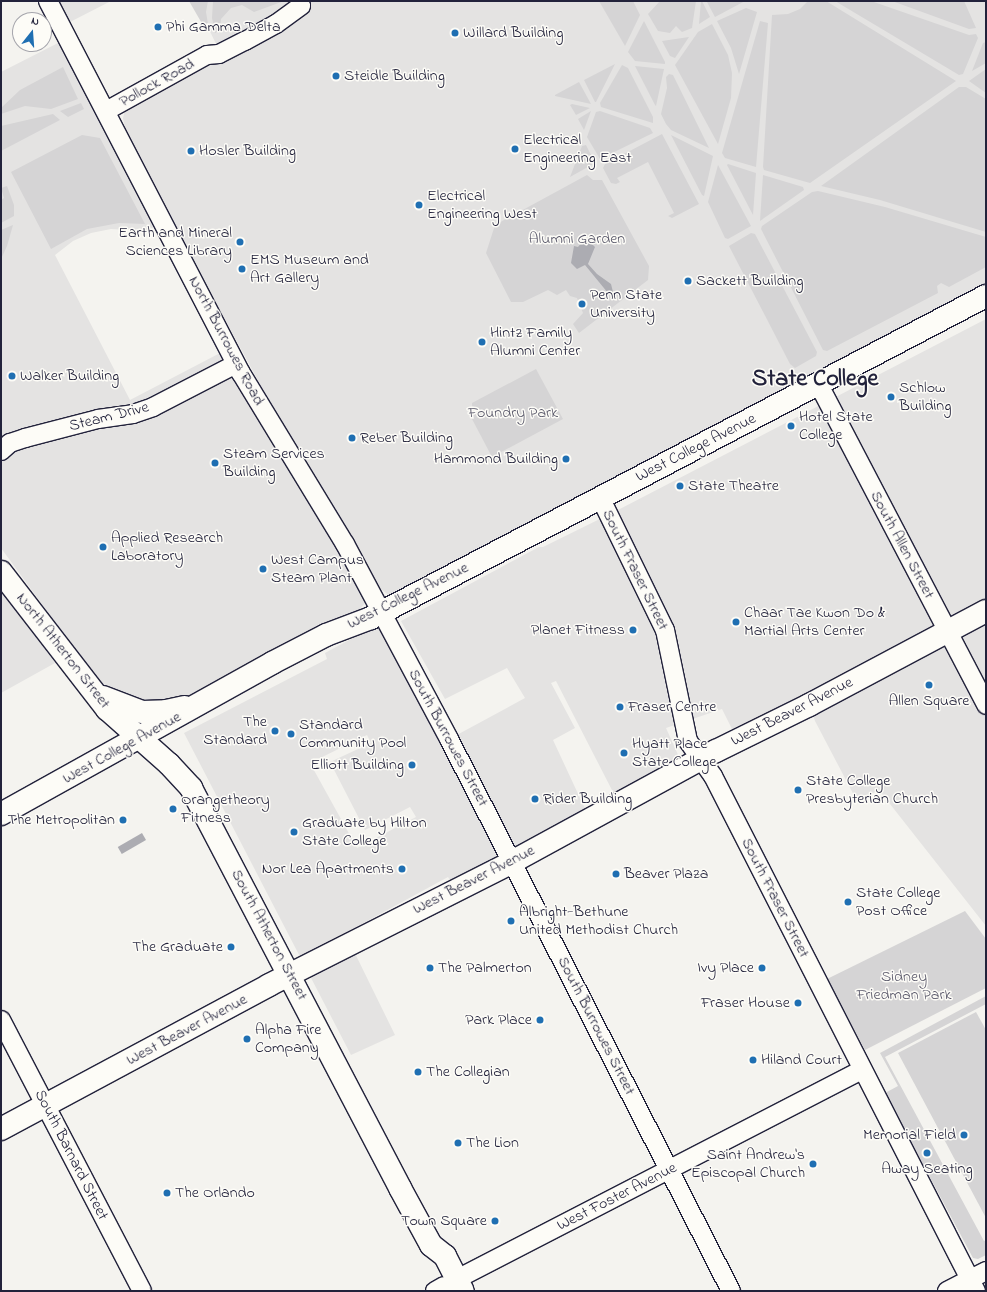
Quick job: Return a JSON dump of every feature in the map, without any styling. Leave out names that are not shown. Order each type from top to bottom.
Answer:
[{"type":"main road","name":"West College Avenue","points":[[1,814],[134,733],[206,702],[326,635],[382,612],[600,497],[819,386],[986,296]]},
{"type":"main road","name":"North Atherton Street","points":[[1,572],[90,689],[134,733]]},
{"type":"main road","name":"West Beaver Avenue","points":[[1,1129],[290,975],[512,862],[701,759],[986,611]]},
{"type":"main road","points":[[90,689],[111,701],[142,712],[174,710],[206,702]]},
{"type":"main road","name":"South Atherton Street","points":[[134,733],[176,772],[194,793],[432,1245],[445,1256],[449,1288]]},
{"type":"street","name":"North Burrowes Road","points":[[48,1],[236,364],[345,544],[382,612]]},
{"type":"street","name":"Pollock Road","points":[[106,111],[207,55],[219,54],[245,41],[276,24],[305,3]]},
{"type":"street","name":"Steam Drive","points":[[1,451],[10,443],[21,439],[98,419],[133,414],[153,407],[236,364]]},
{"type":"street","name":"South Allen Street","points":[[819,386],[986,705]]},
{"type":"street","name":"South Fraser Street","points":[[600,497],[665,630],[686,735],[713,776],[973,1285]]},
{"type":"street","name":"South Burrowes Street","points":[[382,612],[512,862],[731,1291]]},
{"type":"street","name":"South Barnard Street","points":[[1,1020],[142,1291]]},
{"type":"street","name":"West Foster Avenue","points":[[449,1288],[669,1170],[862,1070]]},
{"type":"street","points":[[947,1291],[973,1285],[986,1271]]},
{"type":"shaded area","points":[[58,1],[111,1],[70,22]]},
{"type":"shaded area","name":"Penn State University","points":[[195,1],[986,1],[986,283],[569,501],[391,597],[381,589],[286,432],[178,233],[125,128],[123,118],[125,110],[222,56]]},
{"type":"shaded area","points":[[60,42],[157,225],[147,231],[111,229],[91,233],[73,241],[55,255],[130,400],[222,352],[367,601],[358,611],[183,701],[150,708],[106,692],[1,548],[1,72],[40,52],[52,52],[52,46]]},
{"type":"shaded area","points":[[582,242],[591,243],[595,247],[588,264],[597,274],[611,284],[613,292],[608,293],[585,265],[577,269],[571,263],[574,246],[578,247]]},
{"type":"shaded area","points":[[986,319],[986,926],[879,790],[857,801],[815,721],[806,694],[733,731],[722,709],[666,728],[679,757],[614,794],[556,681],[551,683],[575,728],[553,740],[587,813],[452,883],[448,877],[345,933],[395,1035],[351,1055],[184,733],[327,659],[325,653],[379,624],[442,743],[525,698],[507,668],[445,699],[401,621],[539,547],[543,547],[616,511]],"holes":[[[367,735],[371,743],[330,762],[365,830],[410,807],[416,817],[357,848],[310,763]]]},
{"type":"shaded area","points":[[1,589],[55,663],[1,693]]},
{"type":"shaded area","points":[[142,833],[146,840],[122,854],[118,847]]},
{"type":"green space","points":[[189,1],[208,1],[206,12],[208,24],[204,27]]},
{"type":"green space","points":[[213,1],[284,1],[254,12],[242,5],[231,8],[221,19],[220,30],[215,33],[212,18]]},
{"type":"green space","points":[[599,1],[633,1],[640,15],[625,46]]},
{"type":"green space","points":[[660,1],[696,1],[692,28],[682,32],[676,26],[670,33],[658,31],[648,14]]},
{"type":"green space","points":[[701,1],[710,17],[699,24]]},
{"type":"green space","points":[[745,1],[715,17],[707,2]]},
{"type":"green space","points":[[808,1],[826,1],[956,81],[810,183],[764,170],[763,167],[772,15],[788,14],[800,9]]},
{"type":"green space","points":[[835,1],[871,1],[969,35],[976,34],[978,38],[963,74],[959,75]]},
{"type":"green space","points":[[892,1],[964,1],[976,28],[969,29]]},
{"type":"green space","points":[[746,8],[757,12],[739,74],[731,48],[717,21]]},
{"type":"green space","points":[[644,21],[665,64],[635,61],[628,52]]},
{"type":"green space","points":[[760,21],[768,23],[756,167],[725,158],[722,153]]},
{"type":"green space","points":[[712,24],[728,55],[732,73],[731,98],[718,144],[675,65],[698,32]]},
{"type":"green space","points":[[689,37],[675,58],[670,56],[662,41]]},
{"type":"green space","points":[[986,42],[986,63],[972,71],[983,43]]},
{"type":"green space","points":[[615,64],[596,102],[595,102],[584,80]]},
{"type":"green space","points":[[622,65],[628,68],[653,117],[653,123],[601,107],[600,103]]},
{"type":"green space","points":[[635,66],[664,69],[656,106],[655,105]]},
{"type":"green space","points":[[63,67],[78,99],[51,109],[25,106],[1,114],[1,108],[20,90]]},
{"type":"green space","points":[[986,69],[986,93],[969,81]]},
{"type":"green space","points":[[669,74],[673,75],[709,148],[671,130],[666,124],[661,114],[667,88],[666,77]]},
{"type":"green space","points":[[579,82],[591,104],[555,96],[555,95]]},
{"type":"green space","points":[[959,87],[966,87],[986,99],[986,232],[880,200],[821,186]]},
{"type":"green space","points":[[81,103],[84,109],[68,117],[60,111]]},
{"type":"green space","points":[[572,104],[590,108],[576,115],[570,105]]},
{"type":"green space","points":[[591,111],[584,130],[578,119]]},
{"type":"green space","points":[[600,111],[650,128],[653,133],[600,159],[587,137],[596,112]]},
{"type":"green space","points":[[53,114],[60,120],[1,151],[1,126]]},
{"type":"green space","points":[[662,134],[699,204],[672,218],[668,216],[674,213],[648,162],[617,178],[620,182],[616,184],[611,183],[603,168],[605,164]]},
{"type":"green space","points":[[82,135],[100,138],[145,224],[119,223],[87,229],[51,249],[11,172]]},
{"type":"green space","points":[[671,135],[713,156],[704,196],[702,195]]},
{"type":"green space","points":[[586,145],[595,163],[570,177],[582,146]]},
{"type":"green space","points":[[728,164],[756,173],[753,215],[727,165]]},
{"type":"green space","points":[[718,165],[751,226],[728,239],[725,238],[708,202]]},
{"type":"green space","name":"Alumni Garden","points":[[587,175],[593,180],[602,180],[649,266],[648,280],[579,333],[573,324],[583,313],[577,298],[570,296],[566,290],[557,295],[548,290],[523,302],[511,302],[486,253],[495,225]]},
{"type":"green space","points":[[763,175],[803,187],[804,190],[760,221]]},
{"type":"green space","points":[[7,186],[14,205],[14,216],[1,223],[1,200],[4,198],[1,188]]},
{"type":"green space","points":[[818,191],[885,207],[986,237],[986,267],[949,287],[941,283],[937,286],[938,293],[827,351],[823,350],[761,229],[762,226],[812,192]]},
{"type":"green space","points":[[13,225],[7,246],[1,259],[1,230]]},
{"type":"green space","points":[[751,233],[755,234],[817,352],[816,356],[795,368],[790,364],[729,246]]},
{"type":"green space","name":"Foundry Park","points":[[536,369],[563,419],[492,457],[472,419],[472,403]]},
{"type":"green space","name":"Sidney Friedman Park","points":[[965,911],[986,939],[986,988],[865,1050],[827,979]]},
{"type":"green space","points":[[986,996],[986,1004],[885,1057],[984,1241],[986,1240],[986,1255],[978,1259],[973,1258],[885,1093],[898,1086],[880,1053]]},
{"type":"green space","name":"Memorial Field","points":[[976,1012],[986,1030],[986,1218],[898,1053]]},
{"type":"place","name":"Phi Gamma Delta","points":[[158,27]]},
{"type":"place","name":"Willard Building","points":[[455,33]]},
{"type":"place","name":"Steidle Building","points":[[336,76]]},
{"type":"place","name":"Electrical Engineering East","points":[[515,149]]},
{"type":"place","name":"Hosler Building","points":[[191,151]]},
{"type":"place","name":"Electrical Engineering West","points":[[419,205]]},
{"type":"place","name":"Earth and Mineral Sciences Library","points":[[240,242]]},
{"type":"place","name":"EMS Museum and Art Gallery","points":[[242,269]]},
{"type":"place","name":"Sackett Building","points":[[688,281]]},
{"type":"place","name":"Penn State University","points":[[582,304]]},
{"type":"place","name":"Hintz Family Alumni Center","points":[[482,342]]},
{"type":"place","name":"Walker Building","points":[[12,376]]},
{"type":"place","name":"Schlow Building","points":[[891,397]]},
{"type":"place","name":"Hotel State College","points":[[791,426]]},
{"type":"place","name":"Reber Building","points":[[352,438]]},
{"type":"place","name":"Hammond Building","points":[[566,459]]},
{"type":"place","name":"Steam Services Building","points":[[215,463]]},
{"type":"place","name":"State Theatre","points":[[680,486]]},
{"type":"place","name":"Applied Research Laboratory","points":[[103,547]]},
{"type":"place","name":"West Campus Steam Plant","points":[[263,569]]},
{"type":"place","name":"Chaar Tae Kwon Do & Martial Arts Center","points":[[736,622]]},
{"type":"place","name":"Planet Fitness","points":[[633,630]]},
{"type":"place","name":"Allen Square","points":[[929,685]]},
{"type":"place","name":"Fraser Centre","points":[[620,707]]},
{"type":"place","name":"The Standard","points":[[275,731]]},
{"type":"place","name":"Standard Community Pool","points":[[291,734]]},
{"type":"place","name":"Hyatt Place State College","points":[[624,753]]},
{"type":"place","name":"Elliott Building","points":[[412,765]]},
{"type":"place","name":"State College Presbyterian Church","points":[[798,790]]},
{"type":"place","name":"Rider Building","points":[[535,799]]},
{"type":"place","name":"Orangetheory Fitness","points":[[173,809]]},
{"type":"place","name":"The Metropolitan","points":[[123,820]]},
{"type":"place","name":"Graduate by Hilton State College","points":[[294,832]]},
{"type":"place","name":"Nor Lea Apartments","points":[[402,869]]},
{"type":"place","name":"Beaver Plaza","points":[[616,874]]},
{"type":"place","name":"State College Post Office","points":[[848,902]]},
{"type":"place","name":"Albright-Bethune United Methodist Church","points":[[511,921]]},
{"type":"place","name":"The Graduate","points":[[231,947]]},
{"type":"place","name":"The Palmerton","points":[[430,968]]},
{"type":"place","name":"Ivy Place","points":[[762,968]]},
{"type":"place","name":"Fraser House","points":[[798,1003]]},
{"type":"place","name":"Park Place","points":[[540,1020]]},
{"type":"place","name":"Alpha Fire Company","points":[[247,1039]]},
{"type":"place","name":"Hiland Court","points":[[753,1060]]},
{"type":"place","name":"The Collegian","points":[[418,1072]]},
{"type":"place","name":"Memorial Field","points":[[964,1135]]},
{"type":"place","name":"The Lion","points":[[458,1143]]},
{"type":"place","name":"Away Seating","points":[[927,1153]]},
{"type":"place","name":"Saint Andrew's Episcopal Church","points":[[813,1164]]},
{"type":"place","name":"The Orlando","points":[[167,1193]]},
{"type":"place","name":"Town Square","points":[[495,1221]]},
{"type":"district","name":"State College","points":[[815,380]]}]
